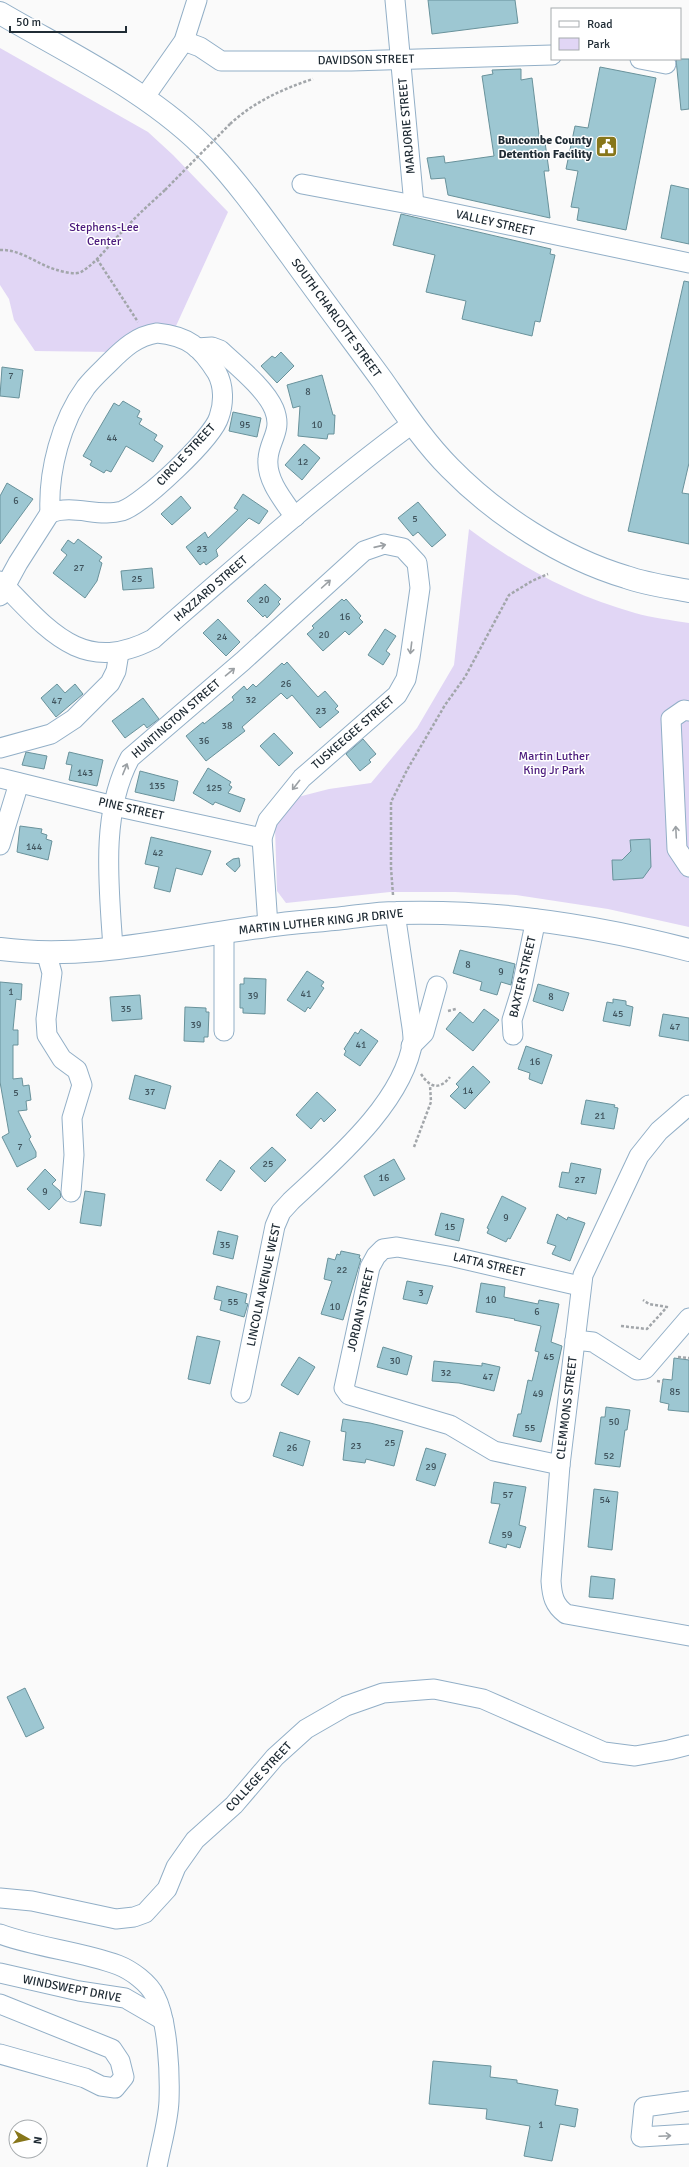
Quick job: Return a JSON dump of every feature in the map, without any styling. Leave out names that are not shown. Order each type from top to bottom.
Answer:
[{"type":"main road","name":"SOUTH CHARLOTTE STREET","points":[[0,13],[144,98],[189,133],[211,154],[244,194],[413,423],[449,467],[488,502],[525,529],[587,562],[625,577],[689,591]]},
{"type":"main road","name":"MARTIN LUTHER KING JR DRIVE","points":[[0,949],[46,952],[113,948],[268,926],[395,913],[484,915],[536,919],[646,938],[689,950]]},
{"type":"street","points":[[144,98],[184,41],[197,0]]},
{"type":"street","name":"MARJORIE STREET","points":[[395,0],[414,204]]},
{"type":"street","name":"DAVIDSON STREET","points":[[184,41],[200,48],[221,61],[401,60],[551,55]]},
{"type":"street","points":[[645,60],[666,64]]},
{"type":"street","name":"VALLEY STREET","points":[[302,184],[414,204],[689,263]]},
{"type":"street","name":"CIRCLE STREET","points":[[50,513],[62,509],[108,512],[121,511],[133,506],[171,474],[197,447],[219,418],[223,401],[222,387],[217,374],[197,348],[183,337],[158,333],[146,334]]},
{"type":"street","points":[[2,588],[50,513],[53,475],[61,438],[73,408],[87,386],[126,346],[146,334]]},
{"type":"street","points":[[197,348],[212,347],[220,350],[262,392],[274,408],[277,426],[268,458],[269,474],[295,517]]},
{"type":"street","name":"HAZZARD STREET","points":[[2,588],[42,625],[81,649],[103,654],[135,648],[153,639],[366,457],[413,423]]},
{"type":"street","name":"TUSKEEGEE STREET","points":[[268,926],[262,838],[268,820],[302,778],[398,695],[406,679],[420,588],[417,563],[403,548],[384,544],[364,551],[347,565]]},
{"type":"street","name":"HUNTINGTON STREET","points":[[113,948],[109,893],[110,836],[114,806],[125,768],[130,758],[243,661],[347,565]]},
{"type":"street","points":[[0,748],[51,734],[74,719],[110,683],[116,672],[119,652]]},
{"type":"street","points":[[689,711],[684,710],[670,718],[677,849],[689,867]]},
{"type":"street","name":"PINE STREET","points":[[0,778],[114,806],[262,838]]},
{"type":"street","points":[[0,845],[19,783]]},
{"type":"street","name":"LINCOLN AVENUE WEST","points":[[241,1393],[275,1226],[281,1212],[291,1200],[365,1130],[396,1085],[411,1046],[413,1039],[411,1021],[395,913]]},
{"type":"street","name":"BAXTER STREET","points":[[514,1035],[512,1020],[521,991],[536,919]]},
{"type":"street","points":[[224,932],[224,1031]]},
{"type":"street","points":[[46,952],[52,973],[46,1019],[47,1034],[62,1059],[77,1070],[82,1084],[72,1118],[74,1155],[71,1192]]},
{"type":"street","points":[[411,1046],[422,1037],[429,1019],[437,986]]},
{"type":"street","name":"CLEMMONS STREET","points":[[689,1105],[659,1131],[639,1156],[583,1275],[580,1286],[560,1465],[551,1581],[552,1595],[558,1608],[566,1614],[689,1636]]},
{"type":"street","name":"LATTA STREET","points":[[397,1247],[454,1257],[580,1286]]},
{"type":"street","name":"JORDAN STREET","points":[[397,1247],[383,1249],[376,1256],[370,1267],[344,1388],[349,1395],[450,1425],[494,1451],[560,1465]]},
{"type":"street","points":[[574,1340],[593,1342],[637,1370],[645,1369],[689,1318]]},
{"type":"street","name":"COLLEGE STREET","points":[[0,1898],[32,1901],[116,1920],[146,1913],[167,1889],[176,1867],[195,1840],[234,1805],[275,1757],[306,1729],[346,1706],[383,1693],[434,1689],[483,1699],[540,1722],[604,1752],[635,1756],[689,1745]]},
{"type":"street","points":[[0,1934],[17,1940],[66,1950],[119,1965],[133,1973],[155,1995],[163,2020],[167,2050],[169,2101],[157,2167]]},
{"type":"street","name":"WINDSWEPT DRIVE","points":[[0,1973],[79,1991],[125,1998],[163,2020]]},
{"type":"street","points":[[0,2004],[112,2049],[120,2061],[124,2077],[115,2088],[101,2086],[85,2078],[0,2054]]},
{"type":"street","points":[[689,2101],[644,2107],[641,2137],[689,2134]]},
{"type":"path","points":[[0,250],[8,250],[22,254],[50,268],[65,272],[80,273],[97,259],[123,230],[230,124],[253,105],[288,88],[319,77]]},
{"type":"path","points":[[97,259],[146,334]]},
{"type":"path","points":[[395,913],[391,868],[391,802],[407,770],[429,732],[466,677],[509,595],[532,581],[548,574]]},
{"type":"path","points":[[414,1147],[431,1102],[430,1085],[439,1087],[445,1084],[450,1077]]},
{"type":"path","points":[[620,1326],[647,1329],[666,1307],[649,1304],[643,1300]]},
{"type":"path","points":[[676,1358],[689,1358]]},
{"type":"green space","name":"Stephens-Lee Center","points":[[0,48],[148,132],[173,155],[228,212],[176,326],[149,328],[113,352],[35,351],[14,320],[9,299],[0,285]]},
{"type":"green space","name":"Martin Luther King Jr Park","points":[[469,529],[508,556],[568,589],[635,613],[655,618],[689,623],[689,927],[608,909],[516,895],[455,892],[390,892],[286,903],[277,891],[275,828],[294,798],[329,789],[371,783],[417,728],[454,665]]},
{"type":"building","points":[[428,0],[515,0],[518,23],[432,34]]},
{"type":"building","points":[[689,59],[689,109],[681,110],[676,60]]},
{"type":"building","points":[[600,67],[656,78],[626,230],[577,220],[579,208],[571,207],[578,171],[566,169],[575,126],[588,128]]},
{"type":"building","points":[[521,69],[521,80],[532,78],[540,143],[545,142],[549,171],[544,171],[550,218],[448,195],[445,178],[431,179],[427,158],[444,156],[445,163],[494,156],[482,76],[493,74],[492,70]]},
{"type":"building","points":[[671,185],[689,189],[689,244],[661,238]]},
{"type":"building","points":[[401,214],[551,249],[550,254],[555,255],[540,322],[535,321],[532,336],[462,319],[466,301],[426,292],[435,255],[393,245]]},
{"type":"building","points":[[684,281],[689,282],[689,463],[682,493],[689,494],[689,544],[628,531]]},
{"type":"building","points":[[281,352],[294,366],[277,383],[261,366],[272,356],[275,358]]},
{"type":"building","points":[[2,367],[23,370],[19,398],[0,396]]},
{"type":"building","points":[[322,375],[333,415],[335,415],[334,434],[328,434],[327,439],[298,436],[300,406],[293,408],[287,385]]},
{"type":"building","points":[[123,401],[140,411],[137,417],[142,419],[139,424],[157,435],[154,440],[163,446],[153,462],[126,446],[111,472],[106,470],[104,473],[90,465],[92,461],[83,456],[114,403],[119,406]]},
{"type":"building","points":[[233,412],[261,418],[257,437],[229,431]]},
{"type":"building","points":[[304,444],[320,458],[302,480],[285,465]]},
{"type":"building","points":[[7,483],[33,499],[0,544],[0,496]]},
{"type":"building","points":[[243,494],[268,511],[259,524],[249,518],[216,550],[218,556],[206,565],[204,562],[200,565],[186,547],[205,532],[208,538],[238,510],[234,508]]},
{"type":"building","points":[[181,496],[191,508],[172,525],[161,514]]},
{"type":"building","points":[[418,502],[446,535],[432,547],[418,532],[413,536],[398,518]]},
{"type":"building","points":[[78,539],[102,557],[99,561],[102,563],[97,581],[85,598],[53,573],[67,555],[61,550],[68,540],[74,544]]},
{"type":"building","points":[[152,568],[154,588],[123,590],[121,571]]},
{"type":"building","points":[[265,584],[281,599],[278,602],[280,604],[267,618],[265,615],[263,617],[247,601]]},
{"type":"building","points":[[342,599],[344,601],[346,599],[361,616],[359,618],[363,622],[349,635],[345,631],[323,651],[307,634],[314,628],[312,626]]},
{"type":"building","points":[[218,619],[240,642],[226,656],[203,633]]},
{"type":"building","points":[[385,629],[396,636],[386,651],[390,654],[383,665],[368,655]]},
{"type":"building","points":[[287,662],[318,697],[325,691],[338,706],[335,709],[339,712],[320,728],[292,695],[287,699],[281,693],[242,727],[245,731],[206,761],[186,736],[234,700],[232,697],[244,686],[247,690],[253,684],[256,687],[282,663],[284,665]]},
{"type":"building","points":[[57,684],[65,693],[75,684],[83,694],[56,717],[41,698]]},
{"type":"building","points":[[143,698],[159,719],[147,728],[144,724],[125,738],[112,721]]},
{"type":"building","points":[[274,733],[293,753],[279,766],[260,746]]},
{"type":"building","points":[[363,739],[376,754],[369,760],[371,762],[360,771],[346,754]]},
{"type":"building","points":[[26,752],[47,756],[44,769],[22,765]]},
{"type":"building","points":[[69,752],[103,760],[97,786],[69,780],[72,765],[66,764]]},
{"type":"building","points":[[208,768],[231,782],[229,785],[232,787],[228,793],[245,799],[240,812],[215,802],[213,805],[193,793]]},
{"type":"building","points":[[140,771],[178,781],[174,801],[135,792]]},
{"type":"building","points":[[20,826],[42,829],[41,833],[47,835],[46,839],[52,841],[48,860],[17,852]]},
{"type":"building","points":[[151,837],[211,851],[202,875],[176,868],[170,892],[154,888],[159,867],[145,864]]},
{"type":"building","points":[[650,839],[651,867],[643,878],[613,880],[612,860],[622,860],[631,851],[630,840]]},
{"type":"building","points":[[239,858],[240,866],[235,872],[226,864],[233,859]]},
{"type":"building","points":[[460,950],[515,964],[511,985],[501,982],[497,995],[480,990],[482,982],[453,973]]},
{"type":"building","points":[[307,971],[324,982],[321,986],[324,988],[310,1009],[308,1007],[305,1012],[287,1000]]},
{"type":"building","points":[[244,978],[266,979],[265,1014],[243,1013],[243,1008],[240,1008],[240,984],[244,984]]},
{"type":"building","points":[[0,982],[22,984],[21,1000],[16,999],[13,1030],[18,1030],[18,1045],[13,1045],[13,1079],[22,1078],[23,1086],[29,1085],[31,1100],[26,1101],[27,1110],[18,1111],[31,1137],[29,1139],[36,1152],[36,1157],[17,1167],[2,1137],[9,1133],[0,1082]]},
{"type":"building","points":[[538,984],[569,993],[563,1011],[533,1001]]},
{"type":"building","points":[[140,995],[142,1019],[112,1021],[110,997]]},
{"type":"building","points":[[613,999],[626,1001],[626,1005],[633,1007],[630,1026],[603,1021],[607,1002],[613,1003]]},
{"type":"building","points":[[185,1007],[206,1008],[206,1012],[209,1012],[208,1037],[204,1037],[204,1042],[184,1041]]},
{"type":"building","points":[[484,1009],[499,1020],[473,1051],[446,1029],[460,1012],[473,1023]]},
{"type":"building","points":[[663,1014],[689,1018],[689,1041],[659,1036]]},
{"type":"building","points":[[361,1029],[378,1041],[360,1066],[344,1055],[346,1051],[344,1049],[355,1032],[358,1034]]},
{"type":"building","points":[[526,1046],[552,1055],[542,1084],[529,1079],[530,1073],[518,1069]]},
{"type":"building","points":[[473,1066],[490,1082],[465,1109],[450,1096],[459,1087],[456,1084]]},
{"type":"building","points":[[135,1075],[171,1086],[165,1109],[129,1099]]},
{"type":"building","points":[[317,1092],[336,1110],[324,1122],[321,1118],[311,1129],[296,1115]]},
{"type":"building","points":[[586,1100],[615,1105],[614,1107],[618,1108],[614,1129],[581,1124]]},
{"type":"building","points":[[272,1147],[286,1160],[265,1182],[250,1168]]},
{"type":"building","points":[[394,1159],[405,1179],[374,1196],[364,1176]]},
{"type":"building","points":[[220,1160],[235,1171],[221,1191],[206,1180]]},
{"type":"building","points":[[571,1163],[601,1169],[596,1194],[559,1187],[562,1172],[569,1173]]},
{"type":"building","points":[[45,1169],[56,1180],[52,1184],[60,1191],[61,1197],[49,1210],[27,1189]]},
{"type":"building","points":[[85,1191],[105,1194],[101,1226],[80,1223]]},
{"type":"building","points":[[502,1196],[526,1208],[510,1239],[508,1238],[506,1242],[487,1233],[489,1229],[487,1228]]},
{"type":"building","points":[[441,1213],[464,1219],[459,1241],[435,1235]]},
{"type":"building","points":[[557,1214],[567,1220],[568,1217],[585,1223],[570,1261],[552,1254],[556,1246],[547,1243]]},
{"type":"building","points":[[218,1231],[238,1236],[233,1259],[213,1254]]},
{"type":"building","points":[[341,1251],[360,1255],[359,1258],[361,1259],[343,1320],[321,1314],[332,1281],[324,1279],[328,1258],[335,1260],[337,1254],[340,1255]]},
{"type":"building","points":[[407,1281],[433,1286],[427,1304],[403,1299]]},
{"type":"building","points":[[481,1283],[505,1287],[504,1297],[538,1304],[539,1300],[559,1304],[551,1342],[562,1346],[541,1442],[513,1436],[518,1414],[521,1414],[528,1380],[532,1381],[539,1352],[535,1351],[541,1326],[514,1320],[515,1319],[476,1312]]},
{"type":"building","points":[[217,1286],[247,1294],[245,1303],[248,1304],[244,1317],[220,1310],[222,1301],[214,1299]]},
{"type":"building","points":[[197,1336],[220,1341],[210,1384],[188,1379]]},
{"type":"building","points":[[383,1347],[412,1356],[407,1375],[377,1367]]},
{"type":"building","points":[[299,1357],[315,1367],[298,1395],[281,1385]]},
{"type":"building","points":[[674,1358],[689,1360],[689,1412],[668,1410],[669,1404],[660,1402],[663,1379],[672,1380]]},
{"type":"building","points":[[434,1361],[482,1366],[482,1363],[500,1367],[494,1391],[459,1383],[432,1381]]},
{"type":"building","points":[[606,1407],[630,1410],[627,1430],[625,1430],[620,1467],[595,1464],[601,1417],[605,1417]]},
{"type":"building","points":[[343,1419],[370,1423],[403,1431],[394,1466],[366,1459],[365,1463],[343,1460],[346,1432],[341,1431]]},
{"type":"building","points":[[280,1432],[310,1441],[303,1466],[273,1456]]},
{"type":"building","points":[[426,1448],[446,1454],[435,1486],[416,1480]]},
{"type":"building","points":[[494,1482],[526,1487],[519,1525],[526,1527],[520,1548],[507,1544],[506,1548],[489,1543],[500,1504],[491,1503]]},
{"type":"building","points":[[594,1489],[618,1492],[612,1550],[588,1547]]},
{"type":"building","points":[[591,1576],[615,1579],[613,1599],[589,1597]]},
{"type":"building","points":[[25,1688],[44,1728],[26,1737],[7,1697]]},
{"type":"building","points":[[433,2061],[491,2066],[490,2077],[517,2080],[517,2083],[558,2090],[555,2105],[578,2109],[575,2127],[560,2124],[552,2161],[524,2156],[530,2126],[486,2119],[487,2109],[429,2104]]},
{"type":"place","name":"Buncombe County Detention Facility","points":[[607,147]]}]
